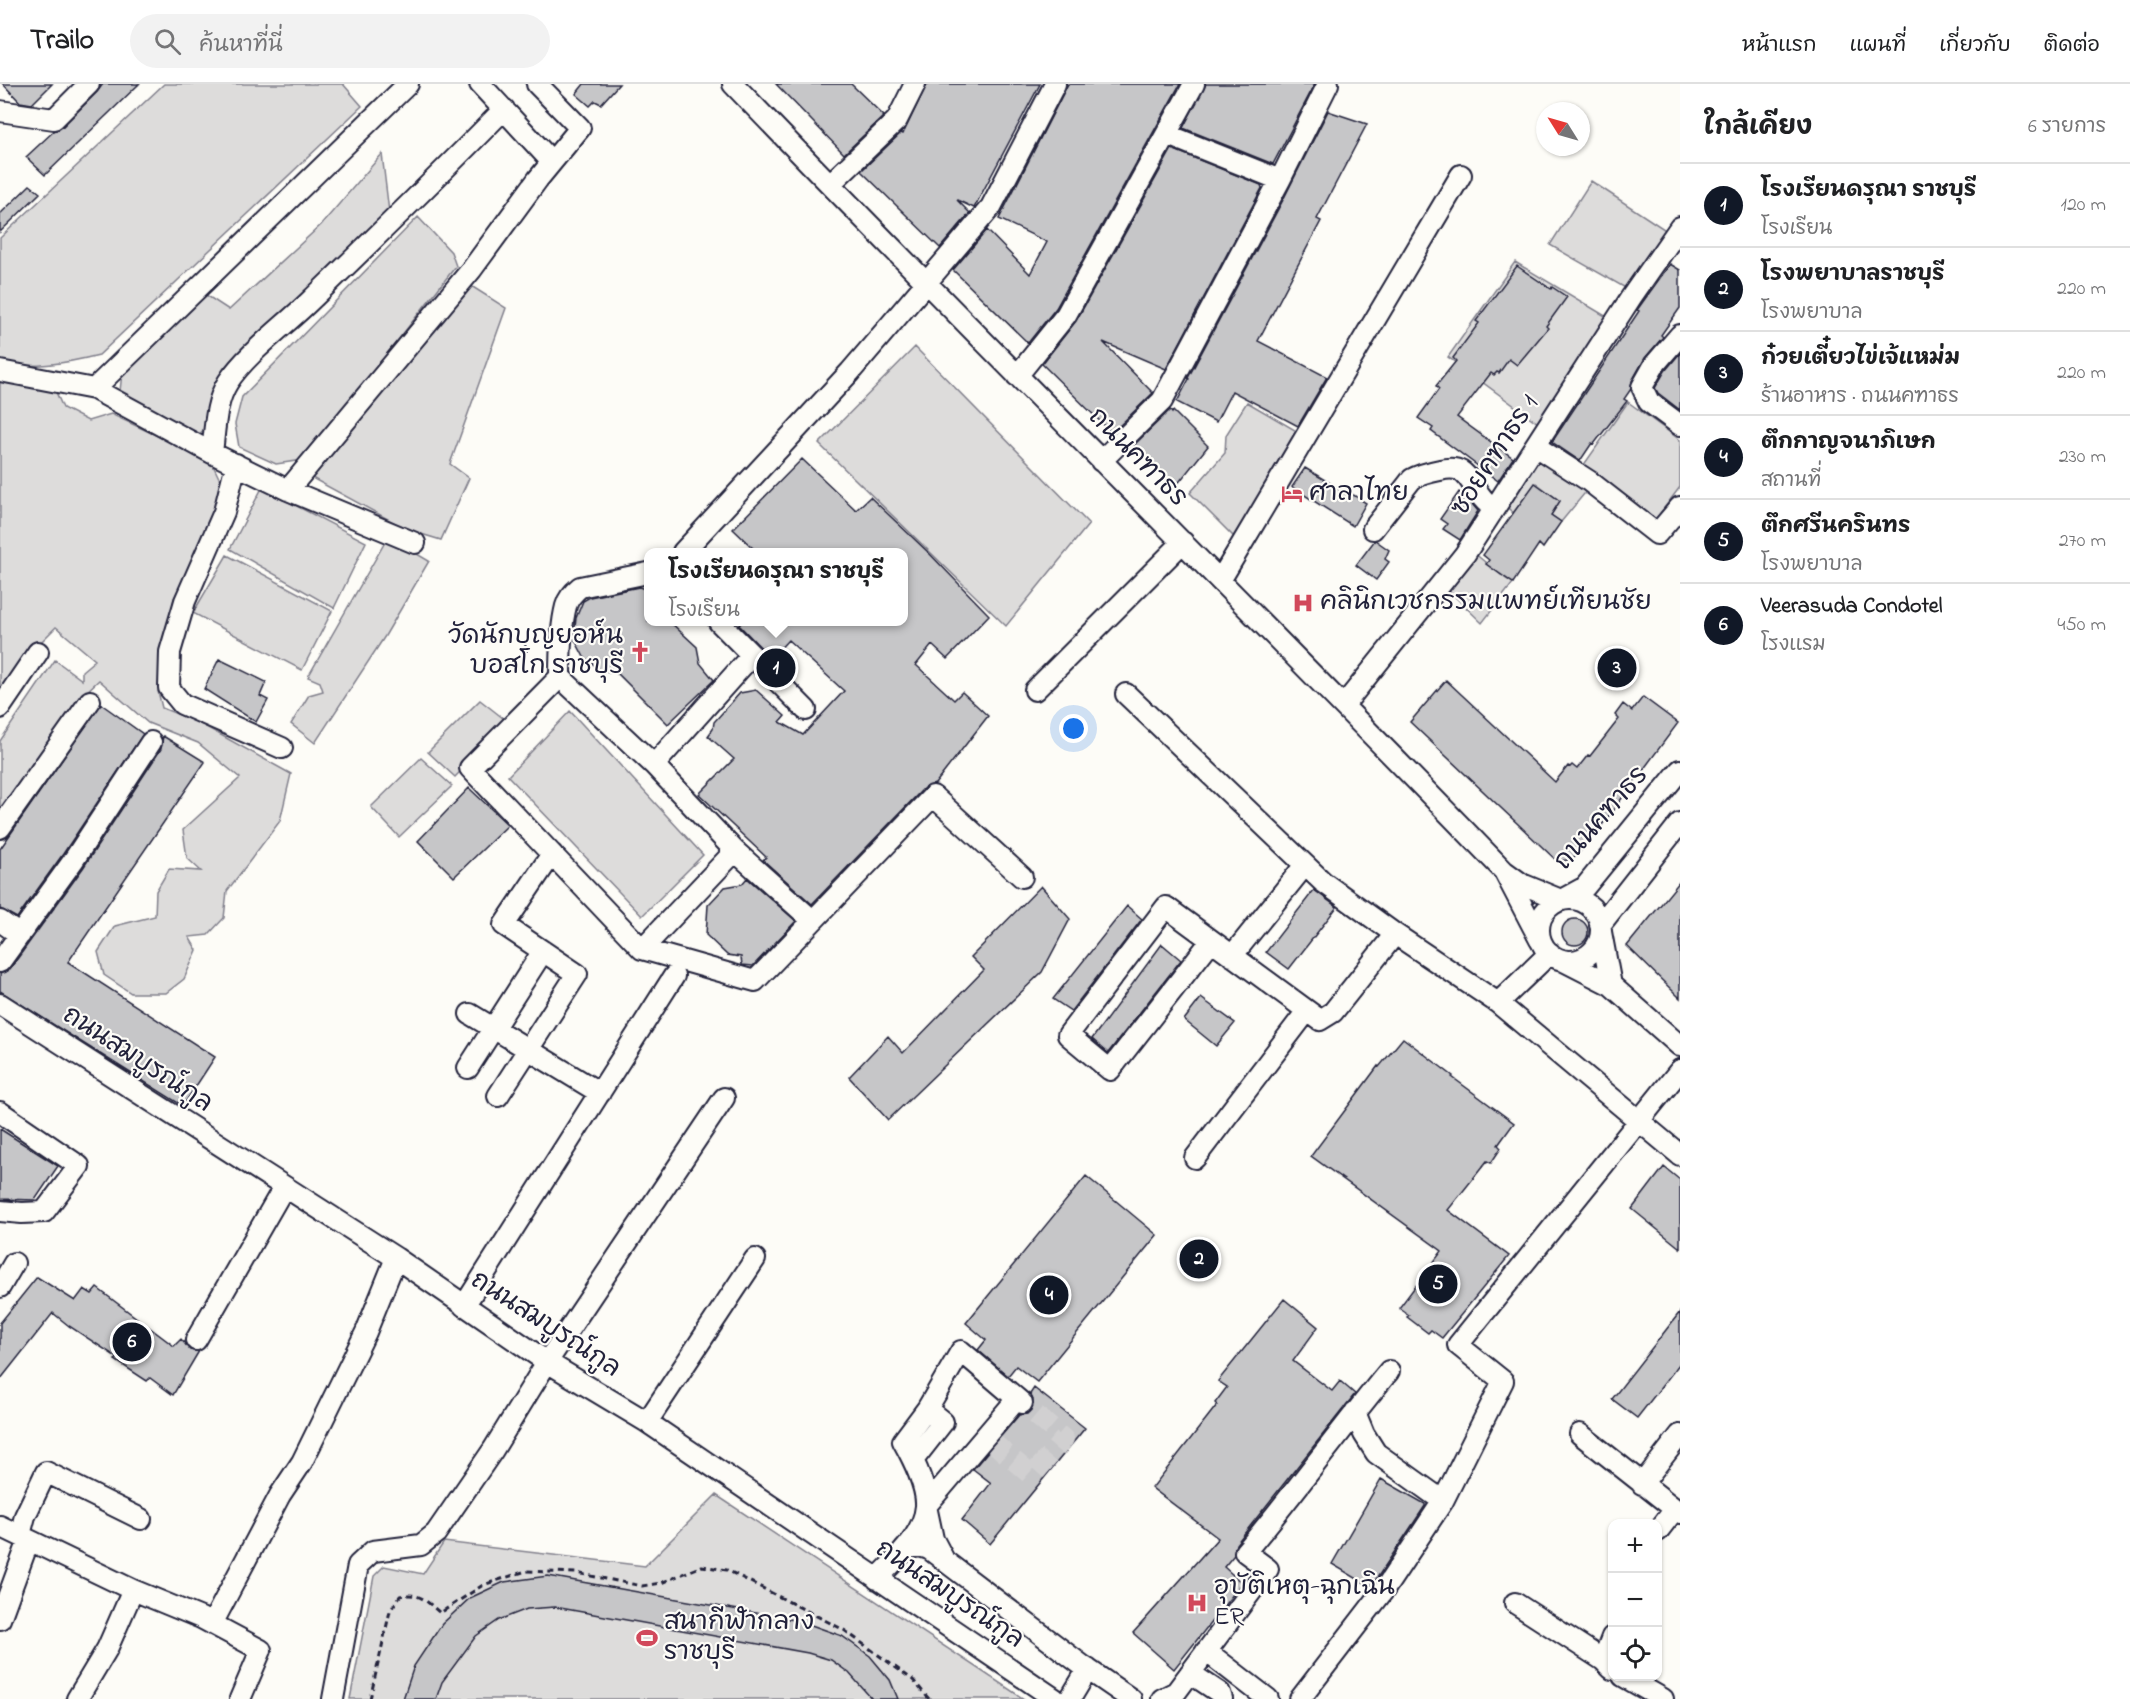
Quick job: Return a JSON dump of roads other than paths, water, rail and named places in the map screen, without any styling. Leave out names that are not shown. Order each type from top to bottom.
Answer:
[{"type":"street","points":[[0,111],[54,119],[89,84]]},
{"type":"street","points":[[94,389],[408,84]]},
{"type":"street","points":[[480,84],[552,162]]},
{"type":"street","points":[[288,490],[472,269],[580,128],[537,84]]},
{"type":"street","points":[[830,184],[897,120],[915,84]]},
{"type":"street","points":[[688,548],[778,452],[992,207],[1055,84]]},
{"type":"street","points":[[1017,376],[1066,315],[1168,135],[1194,84]]},
{"type":"street","points":[[1101,461],[1162,400],[1280,180],[1328,84]]},
{"type":"street","name":"ถนนคฑาธร","points":[[742,87],[830,184],[921,290],[1017,376],[1221,579],[1504,871],[1522,884],[1562,899],[1585,887],[1680,770]]},
{"type":"street","points":[[212,453],[218,407],[226,384],[240,365],[421,194],[504,109]]},
{"type":"street","points":[[1168,135],[1280,180]]},
{"type":"street","points":[[1221,579],[1461,175]]},
{"type":"street","name":"ซอยคฑาธร 1","points":[[1344,705],[1465,554],[1632,296],[1680,227]]},
{"type":"street","points":[[1680,335],[1655,364],[1642,387],[1650,402],[1680,425]]},
{"type":"street","points":[[0,371],[94,389],[212,453],[288,490],[415,543]]},
{"type":"street","points":[[1535,446],[1589,482],[1657,534],[1680,507]]},
{"type":"street","points":[[236,464],[224,512],[184,602],[170,652],[169,688],[182,704],[282,748]]},
{"type":"street","points":[[1373,529],[1412,479],[1420,474],[1450,468],[1460,470],[1468,476],[1481,498],[1494,509]]},
{"type":"street","points":[[1035,690],[1183,542]]},
{"type":"street","points":[[644,574],[580,587],[572,594],[566,604],[560,677],[470,768],[642,949],[755,981],[933,796],[1022,877]]},
{"type":"street","points":[[724,626],[806,710]]},
{"type":"street","points":[[0,708],[38,652]]},
{"type":"street","points":[[654,765],[752,655]]},
{"type":"street","points":[[560,677],[654,765],[735,851],[812,920]]},
{"type":"street","points":[[1126,694],[1323,882],[1395,934],[1498,1003],[1680,1155]]},
{"type":"street","points":[[0,828],[90,701]]},
{"type":"street","points":[[0,962],[73,861],[151,742]]},
{"type":"street","points":[[1550,952],[1578,959],[1587,955],[1599,940],[1601,928],[1680,823]]},
{"type":"street","points":[[642,949],[735,851]]},
{"type":"street","points":[[498,1096],[577,974],[504,925],[552,854]]},
{"type":"street","points":[[1232,956],[1305,865]]},
{"type":"street","name":"ถนนคฑาธร","points":[[1504,871],[1550,952]]},
{"type":"street","points":[[1611,985],[1601,928],[1596,914],[1588,904],[1576,899],[1562,899],[1550,906],[1541,916],[1539,929],[1550,952],[1611,985],[1680,1046]]},
{"type":"street","points":[[1211,941],[1110,1070],[1068,1035],[1166,907],[1320,1020],[1333,1012],[1395,934]]},
{"type":"street","points":[[0,921],[20,935]]},
{"type":"street","points":[[468,1068],[543,951]]},
{"type":"street","points":[[1498,1003],[1550,952]]},
{"type":"street","points":[[464,1306],[674,976]]},
{"type":"street","name":"ถนนสมบูรณ์กูล","points":[[0,1004],[396,1258],[547,1362],[647,1422],[1047,1697]]},
{"type":"street","points":[[1195,1158],[1307,1011]]},
{"type":"street","points":[[470,1014],[600,1093]]},
{"type":"street","points":[[1300,1699],[1384,1590],[1443,1501],[1503,1381],[1458,1345],[1680,1070]]},
{"type":"street","points":[[333,1699],[358,1565],[373,1551],[421,1545],[436,1533],[494,1450],[547,1362],[724,1098]]},
{"type":"street","points":[[0,1112],[79,1166],[44,1212],[0,1211]]},
{"type":"street","points":[[196,1340],[284,1187]]},
{"type":"street","points":[[212,1624],[280,1496],[302,1462],[366,1332],[396,1258]]},
{"type":"street","points":[[647,1422],[754,1259]]},
{"type":"street","points":[[0,1287],[14,1263]]},
{"type":"street","points":[[877,1579],[904,1549],[918,1528],[926,1506],[1020,1401],[961,1351],[927,1409],[903,1440],[914,1459],[926,1506],[933,1539],[944,1560]]},
{"type":"street","points":[[1162,1699],[1176,1692],[1268,1569],[1245,1552],[1273,1520],[1389,1371]]},
{"type":"street","points":[[1355,1412],[1376,1454],[1443,1501]]},
{"type":"street","points":[[1580,1434],[1678,1511],[1662,1527]]},
{"type":"street","points":[[1642,1484],[1680,1435]]},
{"type":"street","points":[[0,1619],[24,1538],[26,1516],[46,1472],[141,1519]]},
{"type":"street","points":[[0,1526],[133,1590],[212,1624],[261,1650],[240,1699]]},
{"type":"street","points":[[904,1549],[920,1546],[929,1549],[1131,1699]]},
{"type":"street","points":[[77,1699],[107,1649],[133,1590]]},
{"type":"street","points":[[1515,1603],[1608,1664]]},
{"type":"street","points":[[1206,1651],[1268,1699]]},
{"type":"street","points":[[1070,1699],[1088,1669]]},
{"type":"street","points":[[1190,1673],[1220,1693],[1222,1699]]},
{"type":"street","points":[[1630,1681],[1663,1699]]},
{"type":"street","points":[[1644,1699],[1649,1699]]},
{"type":"tunnel","points":[[991,1441],[1032,1476],[1064,1439],[1022,1403]]},
{"type":"place","name":"ศาลาไทย","points":[[1292,494]]},
{"type":"place","name":"คลินิกเวชกรรมแพทย์เทียนชัย","points":[[1303,603]]},
{"type":"place","name":"วัดนักบุญยอห์น บอสโก ราชบุรี","points":[[640,652]]},
{"type":"place","name":"โรงเรียนดรุณา ราชบุรี","points":[[776,668]]},
{"type":"place","name":"ก๋วยเตี๋ยวไข่เจ้แหม่ม","points":[[1617,668]]},
{"type":"place","name":"โรงพยาบาลราชบุรี","points":[[1199,1259]]},
{"type":"place","name":"ตึกศรีนครินทร","points":[[1438,1284]]},
{"type":"place","name":"ตึกกาญจนาภิเษก","points":[[1049,1295]]},
{"type":"place","name":"Veerasuda Condotel","points":[[132,1342]]},
{"type":"place","name":"อุบัติเหตุ-ฉุกเฉิน ER","points":[[1197,1603]]},
{"type":"place","name":"สนากีฬากลาง ราชบุรี","points":[[647,1638]]}]
